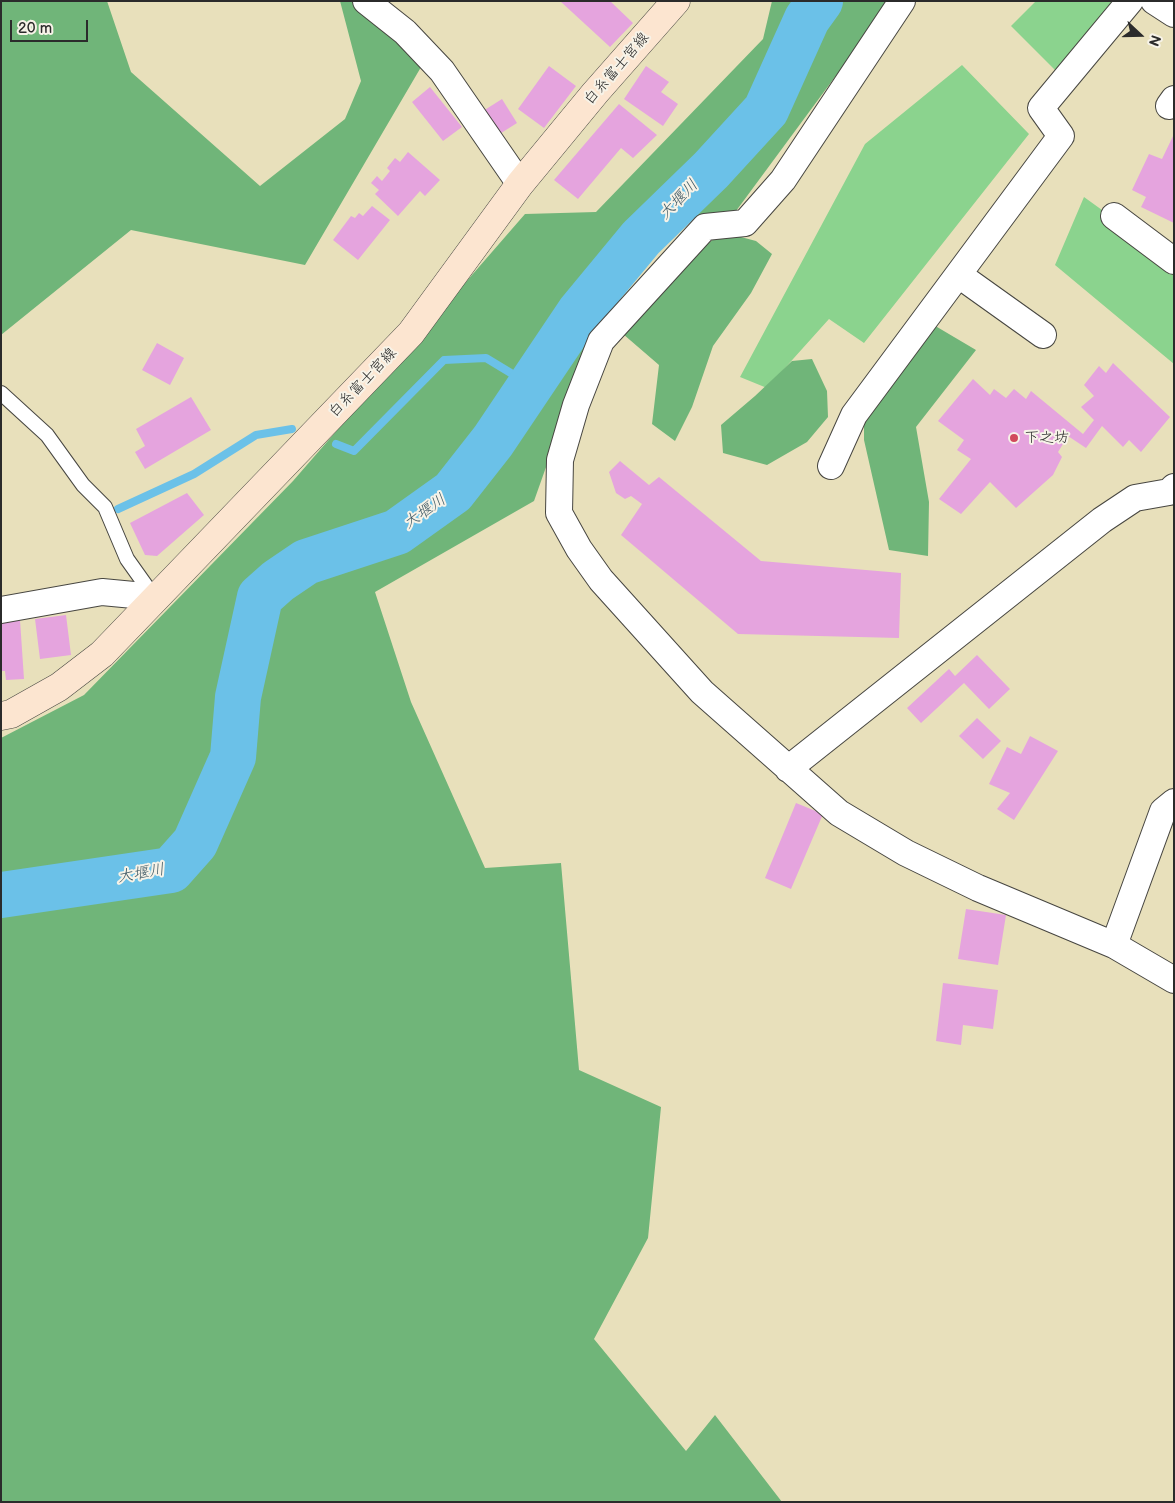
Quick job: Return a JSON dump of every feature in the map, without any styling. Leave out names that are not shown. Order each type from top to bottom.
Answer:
[{"type":"main road","name":"白糸富士宮線","points":[[1,716],[10,714],[59,687],[102,654],[411,333],[520,184],[594,93],[676,1]]},
{"type":"street","points":[[366,1],[405,32],[442,70],[520,184]]},
{"type":"street","points":[[902,1],[782,180],[745,223],[705,227],[601,341],[576,405],[560,460],[559,513],[579,548],[601,580],[702,692],[839,813],[906,853],[978,888],[1114,945],[1174,980]]},
{"type":"street","points":[[832,466],[854,415],[1061,136],[1041,108],[1130,1]]},
{"type":"street","points":[[1154,1],[1174,14]]},
{"type":"street","points":[[1114,216],[1174,262]]},
{"type":"street","points":[[959,274],[1043,335]]},
{"type":"street","points":[[788,769],[1102,520],[1135,498],[1169,492],[1174,487]]},
{"type":"street","points":[[1,610],[102,592],[155,597]]},
{"type":"street","points":[[1114,945],[1163,811],[1174,802]]},
{"type":"lane","points":[[2,396],[47,435],[84,485],[105,507],[127,559],[155,597]]},
{"type":"green space","points":[[1,1],[107,1],[131,72],[260,186],[345,119],[361,81],[340,1],[366,1],[424,62],[305,265],[131,230],[1,335]]},
{"type":"green space","points":[[772,1],[891,1],[736,211],[683,220],[596,326],[534,501],[375,592],[411,702],[485,868],[561,863],[579,1070],[661,1107],[648,1238],[594,1339],[686,1451],[715,1415],[782,1502],[1,1502],[1,738],[84,695],[293,481],[525,214],[596,212],[763,39]]},
{"type":"green space","points":[[1036,1],[1118,1],[1056,71],[1011,26]]},
{"type":"green space","points":[[962,65],[1029,134],[864,343],[829,319],[767,388],[740,377],[865,144]]},
{"type":"green space","points":[[1084,197],[1174,262],[1174,364],[1055,265]]},
{"type":"green space","points":[[722,232],[756,241],[772,254],[751,293],[713,346],[692,407],[675,441],[652,424],[659,365],[623,334],[672,274]]},
{"type":"green space","points":[[932,324],[976,350],[916,427],[929,502],[928,556],[889,550],[864,440],[864,402]]},
{"type":"green space","points":[[812,359],[827,391],[828,417],[807,442],[767,465],[723,453],[721,425],[792,361]]},
{"type":"building","points":[[560,1],[610,1],[633,23],[610,47]]},
{"type":"building","points":[[549,66],[576,86],[544,128],[518,109]]},
{"type":"building","points":[[646,66],[669,82],[661,92],[678,104],[663,126],[624,99]]},
{"type":"building","points":[[430,87],[462,127],[443,141],[412,102]]},
{"type":"building","points":[[502,99],[517,123],[498,135],[483,111]]},
{"type":"building","points":[[619,104],[657,135],[633,158],[621,148],[578,199],[554,180]]},
{"type":"building","points":[[1174,134],[1174,223],[1141,207],[1146,197],[1132,190],[1149,154],[1162,159]]},
{"type":"building","points":[[408,152],[440,180],[425,196],[420,191],[398,216],[375,194],[379,190],[371,183],[377,176],[382,181],[390,171],[387,168],[395,158],[400,162]]},
{"type":"building","points":[[372,206],[390,220],[358,260],[333,240],[351,216],[355,218],[359,213],[363,216]]},
{"type":"building","points":[[157,343],[184,358],[170,385],[142,370]]},
{"type":"building","name":"下之坊","points":[[1113,363],[1170,417],[1141,452],[1129,440],[1123,447],[1102,426],[1086,448],[1068,436],[1058,452],[1062,457],[1053,475],[1016,508],[990,482],[961,514],[939,499],[971,459],[957,450],[964,440],[938,421],[973,379],[990,395],[994,389],[1006,398],[1014,389],[1026,399],[1031,391],[1083,434],[1094,420],[1081,407],[1094,396],[1084,385],[1099,366],[1106,373]]},
{"type":"building","points":[[191,397],[211,430],[145,469],[135,452],[145,446],[136,429]]},
{"type":"building","points":[[620,461],[649,485],[659,477],[761,561],[901,573],[899,638],[738,634],[621,535],[642,504],[631,496],[625,499],[616,493],[609,472]]},
{"type":"building","points":[[187,493],[204,515],[157,556],[145,555],[130,523]]},
{"type":"building","points":[[66,615],[71,655],[40,659],[35,619]]},
{"type":"building","points":[[20,620],[24,679],[6,680],[5,671],[1,671],[1,621]]},
{"type":"building","points":[[977,655],[1010,689],[989,709],[964,683],[921,723],[907,708],[949,669],[955,676]]},
{"type":"building","points":[[977,718],[1001,741],[983,759],[959,736]]},
{"type":"building","points":[[1030,736],[1058,751],[1014,820],[997,809],[1010,793],[989,784],[1007,747],[1021,754]]},
{"type":"building","points":[[796,803],[823,814],[791,889],[765,878]]},
{"type":"building","points":[[966,909],[1006,915],[998,965],[958,959]]},
{"type":"building","points":[[943,983],[998,990],[993,1029],[963,1025],[961,1045],[936,1041]]},
{"type":"waterway","name":"大堰川","points":[[1,895],[171,870],[195,843],[233,757],[238,697],[260,597],[278,581],[306,562],[397,532],[453,492],[493,441],[579,313],[641,238],[711,170],[766,110],[807,19],[820,1]]},
{"type":"waterway","points":[[336,444],[354,451],[444,360],[486,358],[529,384]]},
{"type":"waterway","points":[[118,509],[194,474],[256,435],[292,429]]},
{"type":"place","name":"下之坊","points":[[1014,438]]}]
